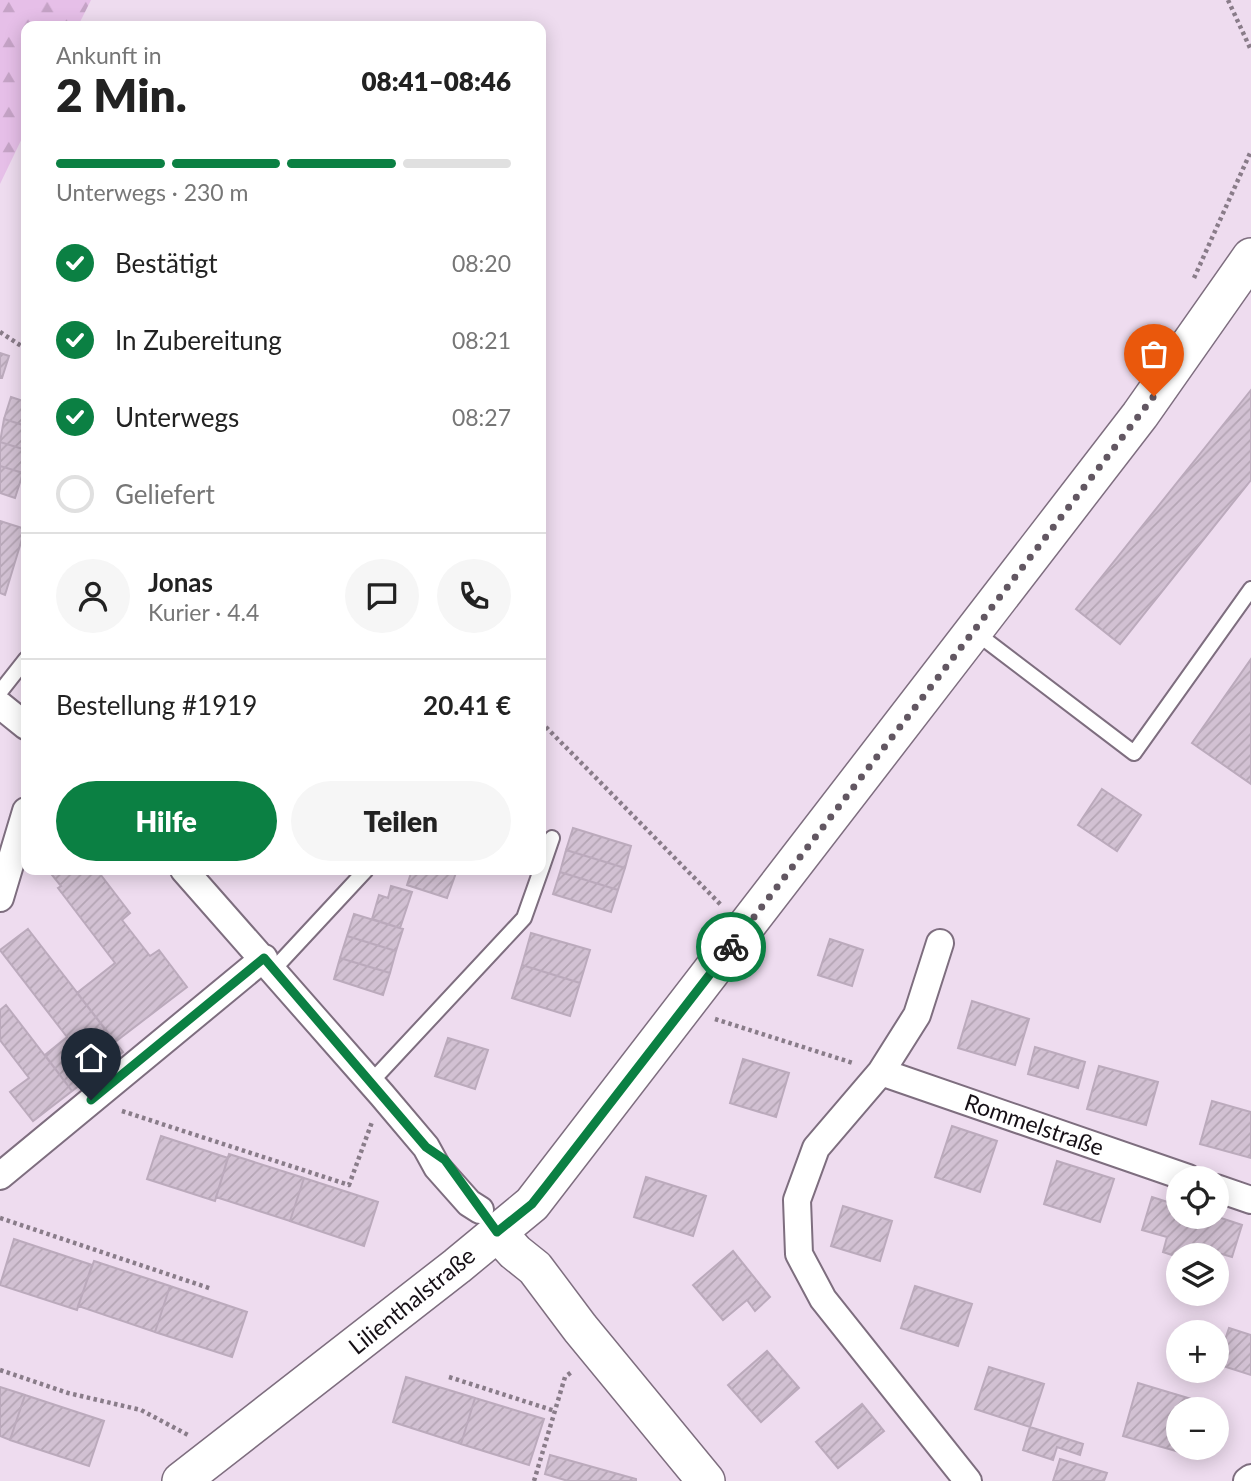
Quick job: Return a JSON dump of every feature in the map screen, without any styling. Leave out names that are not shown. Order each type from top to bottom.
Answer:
[{"type":"street","name":"Lilienthalstraße","points":[[195,1471],[532,1204],[1140,415],[1251,257]]},
{"type":"street","points":[[0,705],[21,722]]},
{"type":"street","points":[[0,898],[21,828]]},
{"type":"street","points":[[188,875],[426,1147],[445,1160],[475,1198],[519,1266],[555,1310],[590,1340],[706,1481]]},
{"type":"street","points":[[940,943],[916,1015],[881,1072],[816,1148],[797,1200],[799,1254],[823,1299],[968,1481]]},
{"type":"street","points":[[4,1164],[268,964]]},
{"type":"street","name":"Rommelstraße","points":[[881,1072],[1166,1170]]},
{"type":"street","points":[[1229,1192],[1251,1199]]},
{"type":"lane","points":[[974,631],[1134,753],[1251,589]]},
{"type":"lane","points":[[0,692],[21,665]]},
{"type":"lane","points":[[546,855],[552,838]]},
{"type":"lane","points":[[268,964],[361,875]]},
{"type":"lane","points":[[377,1088],[524,918],[539,875]]},
{"type":"path","points":[[1228,0],[1251,50]]},
{"type":"path","points":[[0,332],[21,346]]},
{"type":"path","points":[[546,727],[745,929]]},
{"type":"path","points":[[705,1016],[881,1072]]},
{"type":"path","points":[[91,1100],[349,1185],[377,1088]]},
{"type":"path","points":[[0,1218],[212,1289]]},
{"type":"path","points":[[534,1481],[565,1377],[590,1340]]},
{"type":"path","points":[[0,1370],[68,1393],[141,1410],[186,1432],[195,1471]]},
{"type":"path","points":[[449,1377],[555,1410]]},
{"type":"green space","points":[[0,0],[91,0],[80,21],[21,21],[21,140],[0,184]]},
{"type":"building","points":[[0,353],[9,356],[2,378],[0,378]]},
{"type":"building","points":[[1251,390],[1251,480],[1120,644],[1076,609]]},
{"type":"building","points":[[11,397],[21,400],[21,424],[4,419]]},
{"type":"building","points":[[4,419],[21,424],[21,448],[0,442]]},
{"type":"building","points":[[0,442],[21,448],[21,472],[0,466]]},
{"type":"building","points":[[0,466],[21,472],[15,498],[0,493]]},
{"type":"building","points":[[0,521],[21,528],[21,542],[5,595],[0,593]]},
{"type":"building","points":[[1251,659],[1251,784],[1192,743]]},
{"type":"building","points":[[1102,789],[1141,815],[1117,851],[1078,825]]},
{"type":"building","points":[[573,828],[631,846],[625,868],[566,850]]},
{"type":"building","points":[[566,850],[625,868],[618,890],[560,872]]},
{"type":"building","points":[[560,872],[618,890],[611,912],[553,894]]},
{"type":"building","points":[[52,875],[101,875],[130,913],[122,920],[150,956],[159,950],[187,987],[115,1042],[77,993],[115,963],[58,888],[61,886]]},
{"type":"building","points":[[410,875],[455,875],[447,898],[407,885]]},
{"type":"building","points":[[391,886],[412,892],[400,928],[372,919],[379,895],[388,898]]},
{"type":"building","points":[[354,914],[403,929],[396,951],[347,936]]},
{"type":"building","points":[[28,929],[123,1052],[72,1091],[45,1055],[67,1037],[0,950]]},
{"type":"building","points":[[531,933],[590,950],[580,983],[522,965]]},
{"type":"building","points":[[347,936],[396,951],[390,973],[340,958]]},
{"type":"building","points":[[830,939],[863,950],[852,986],[818,975]]},
{"type":"building","points":[[340,958],[390,973],[383,995],[334,979]]},
{"type":"building","points":[[522,965],[580,983],[570,1016],[512,998]]},
{"type":"building","points":[[972,1001],[1029,1019],[1015,1065],[958,1048]]},
{"type":"building","points":[[6,1005],[72,1091],[33,1121],[10,1092],[29,1078],[0,1040],[0,1010]]},
{"type":"building","points":[[448,1038],[488,1050],[475,1089],[435,1076]]},
{"type":"building","points":[[1035,1047],[1085,1062],[1078,1088],[1028,1074]]},
{"type":"building","points":[[743,1059],[789,1073],[776,1117],[730,1103]]},
{"type":"building","points":[[1099,1066],[1158,1082],[1146,1125],[1087,1109]]},
{"type":"building","points":[[1212,1101],[1251,1112],[1251,1158],[1200,1144]]},
{"type":"building","points":[[952,1126],[997,1141],[980,1192],[935,1177]]},
{"type":"building","points":[[161,1136],[228,1158],[215,1201],[147,1179]]},
{"type":"building","points":[[229,1154],[304,1178],[290,1221],[216,1197]]},
{"type":"building","points":[[1057,1161],[1114,1179],[1100,1222],[1044,1204]]},
{"type":"building","points":[[646,1177],[706,1196],[693,1236],[634,1217]]},
{"type":"building","points":[[304,1178],[378,1202],[364,1246],[290,1221]]},
{"type":"building","points":[[1152,1197],[1166,1201],[1166,1229],[1229,1229],[1229,1221],[1242,1225],[1232,1257],[1229,1256],[1229,1243],[1166,1243],[1166,1253],[1163,1252],[1167,1237],[1142,1230]]},
{"type":"building","points":[[843,1206],[892,1221],[880,1261],[831,1246]]},
{"type":"building","points":[[14,1239],[92,1265],[77,1310],[0,1285]]},
{"type":"building","points":[[733,1251],[770,1297],[755,1311],[747,1300],[723,1320],[693,1285]]},
{"type":"building","points":[[94,1261],[170,1286],[155,1332],[78,1306]]},
{"type":"building","points":[[170,1286],[247,1312],[232,1357],[155,1332]]},
{"type":"building","points":[[915,1286],[972,1304],[958,1346],[901,1328]]},
{"type":"building","points":[[1229,1328],[1251,1335],[1251,1375],[1229,1368]]},
{"type":"building","points":[[767,1351],[799,1388],[761,1422],[728,1385]]},
{"type":"building","points":[[989,1367],[1044,1384],[1030,1427],[975,1409]]},
{"type":"building","points":[[406,1377],[475,1398],[461,1444],[393,1422]]},
{"type":"building","points":[[1138,1383],[1185,1397],[1166,1397],[1166,1448],[1123,1436]]},
{"type":"building","points":[[0,1387],[25,1395],[10,1440],[0,1436]]},
{"type":"building","points":[[25,1395],[104,1421],[89,1466],[10,1440]]},
{"type":"building","points":[[475,1398],[544,1419],[529,1465],[461,1444]]},
{"type":"building","points":[[862,1404],[884,1431],[838,1468],[816,1442]]},
{"type":"building","points":[[1030,1427],[1083,1444],[1080,1455],[1057,1447],[1053,1460],[1023,1450]]},
{"type":"building","points":[[550,1455],[636,1481],[568,1481],[545,1474]]},
{"type":"building","points":[[1060,1459],[1107,1473],[1104,1481],[1053,1481]]},
{"type":"way so far","points":[[731,947],[1154,396]]},
{"type":"route","points":[[91,1100],[264,958],[426,1147],[445,1160],[497,1232],[532,1204],[731,947]]}]
